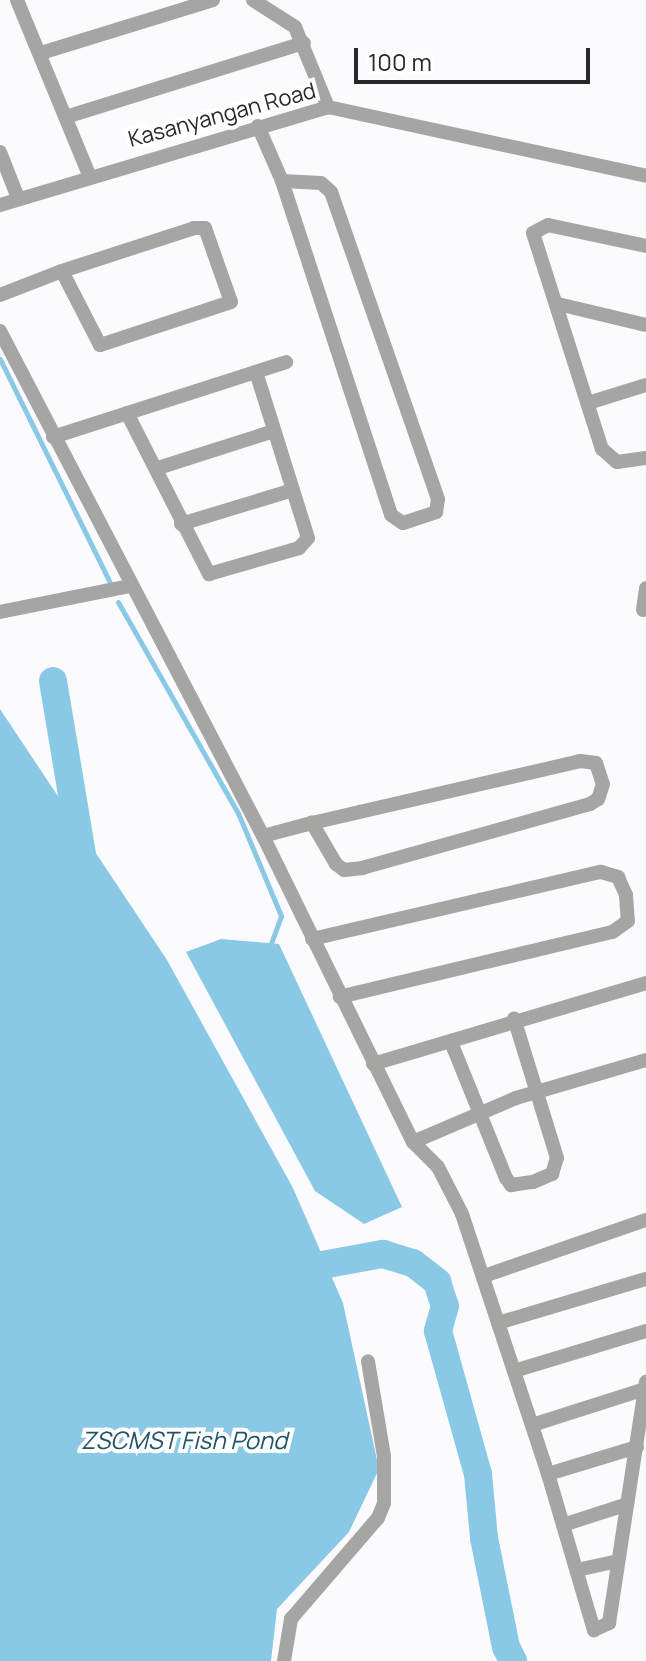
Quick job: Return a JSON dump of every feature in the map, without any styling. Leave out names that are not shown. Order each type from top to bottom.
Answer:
[{"type":"street","points":[[17,0],[69,116],[89,175]]},
{"type":"street","points":[[41,53],[213,0]]},
{"type":"street","points":[[253,0],[286,17],[304,43],[328,107]]},
{"type":"street","points":[[69,116],[304,43]]},
{"type":"street","name":"Kasanyangan Road","points":[[0,205],[89,175],[328,107],[646,176]]},
{"type":"street","points":[[258,126],[282,181],[391,515],[403,523],[436,512],[438,499],[331,192],[321,183],[282,181]]},
{"type":"street","points":[[0,152],[18,198]]},
{"type":"street","points":[[646,246],[540,226],[534,240],[558,304],[607,458],[617,462],[646,458]]},
{"type":"street","points":[[0,295],[62,271],[205,228],[231,302],[100,345],[62,271]]},
{"type":"street","points":[[558,304],[646,325]]},
{"type":"street","points":[[0,331],[130,586],[263,836],[413,1142],[450,1189],[484,1276],[498,1323],[548,1474],[577,1570],[590,1627],[600,1631],[609,1623],[645,1386],[532,1425]]},
{"type":"street","points":[[53,437],[286,362]]},
{"type":"street","points":[[127,413],[158,468],[181,524],[205,569],[218,573],[305,544],[308,538],[256,372]]},
{"type":"street","points":[[588,403],[646,385]]},
{"type":"street","points":[[158,468],[274,431]]},
{"type":"street","points":[[181,524],[293,490]]},
{"type":"street","points":[[0,612],[130,586]]},
{"type":"street","points":[[643,610],[646,588]]},
{"type":"street","points":[[263,836],[312,823],[580,761],[596,763],[603,784],[598,799],[590,804],[363,868],[344,870],[336,864],[312,823]]},
{"type":"street","points":[[312,939],[601,872],[618,877],[626,895],[628,921],[612,932],[340,997]]},
{"type":"street","points":[[373,1064],[451,1042],[514,1018],[646,983]]},
{"type":"street","points":[[451,1042],[506,1178],[511,1185],[533,1182],[552,1174],[557,1158],[514,1018]]},
{"type":"street","points":[[413,1142],[480,1111],[646,1060]]},
{"type":"street","points":[[484,1276],[646,1220]]},
{"type":"street","points":[[498,1323],[646,1279]]},
{"type":"street","points":[[514,1371],[646,1331]]},
{"type":"street","points":[[284,1661],[291,1619],[378,1518],[384,1503],[384,1456],[368,1361]]},
{"type":"street","points":[[548,1474],[637,1447]]},
{"type":"street","points":[[563,1525],[625,1505]]},
{"type":"street","points":[[577,1570],[618,1561]]},
{"type":"water","name":"ZSCMST Fish Pond","points":[[0,709],[167,960],[293,1188],[343,1303],[379,1469],[349,1532],[277,1609],[271,1661],[0,1661]]},
{"type":"water","points":[[221,939],[279,944],[402,1207],[364,1224],[315,1191],[186,952]]},
{"type":"waterway","points":[[0,359],[110,583]]},
{"type":"waterway","points":[[118,602],[238,813],[281,916],[271,944]]},
{"type":"waterway","points":[[53,681],[83,861]]},
{"type":"waterway","points":[[289,1271],[383,1254],[413,1263],[437,1282],[445,1306],[438,1331],[478,1474],[484,1538],[506,1647],[513,1661]]}]
